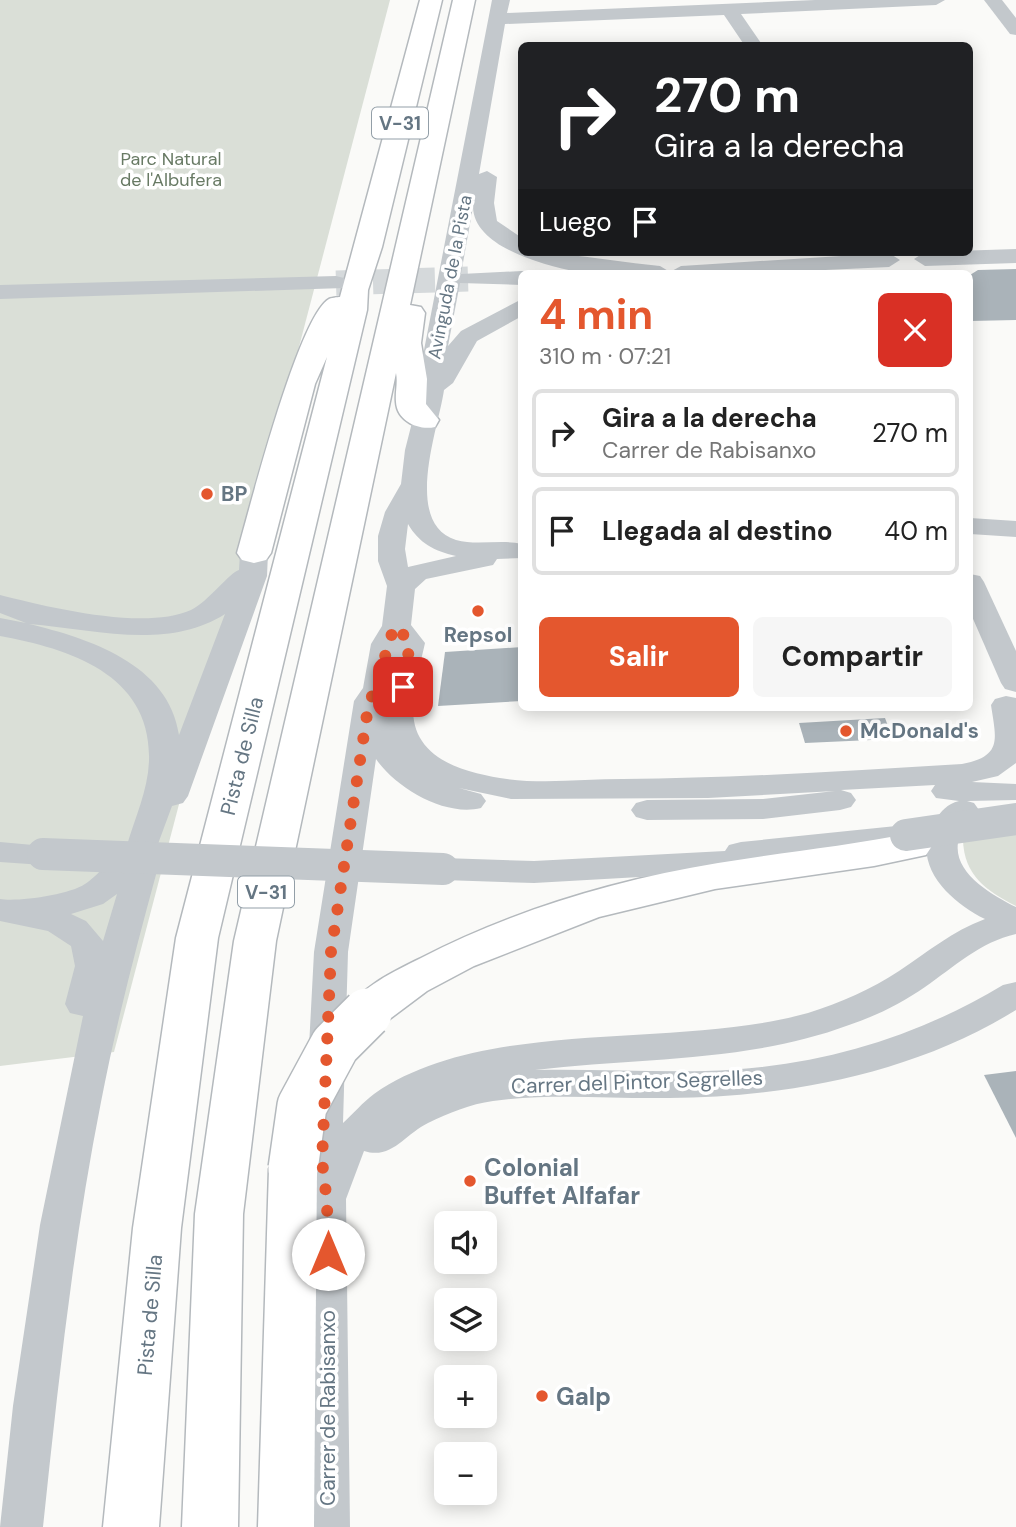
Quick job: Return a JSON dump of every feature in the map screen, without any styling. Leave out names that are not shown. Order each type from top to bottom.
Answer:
[{"type":"highway","name":"Pista de Silla","points":[[131,1527],[157,1228],[197,938],[353,310],[345,286],[369,247],[431,0]]},
{"type":"highway","name":"V-31","points":[[210,1527],[219,1214],[255,941],[464,0]]},
{"type":"highway","points":[[406,269],[417,284],[406,343],[412,379],[411,406],[424,420]]},
{"type":"highway","points":[[254,553],[300,384],[345,286]]},
{"type":"highway","points":[[286,1527],[310,1186],[302,1105],[335,1045],[367,1013],[416,978],[527,926],[598,902],[909,841]]},
{"type":"street","points":[[508,9],[728,8],[789,3],[936,0]]},
{"type":"street","points":[[993,0],[1016,30]]},
{"type":"street","points":[[728,8],[751,42]]},
{"type":"street","name":"Avinguda de la Pista","points":[[508,9],[481,213],[484,223],[493,232],[518,245]]},
{"type":"street","name":"Avinguda de la Pista","points":[[441,543],[429,535],[422,525],[411,489],[432,391],[430,381],[508,9]]},
{"type":"street","points":[[545,256],[585,267],[622,270]]},
{"type":"street","points":[[741,270],[1016,256]]},
{"type":"street","points":[[468,279],[518,278]]},
{"type":"street","points":[[0,292],[345,286]]},
{"type":"street","points":[[432,391],[443,380],[453,357],[469,336],[518,308]]},
{"type":"street","points":[[411,489],[398,510],[391,545],[391,568],[409,579],[518,550]]},
{"type":"street","points":[[973,528],[1016,530]]},
{"type":"street","points":[[409,579],[441,543],[475,550],[518,550]]},
{"type":"street","points":[[0,614],[36,615],[132,626],[159,626],[195,619],[217,608],[233,594],[254,553]]},
{"type":"street","points":[[0,909],[65,906],[105,890],[140,851],[253,576],[254,553]]},
{"type":"street","name":"Carrer de Rabisanxo","points":[[327,1527],[310,1186],[322,1161],[331,952],[369,701],[378,689],[386,645],[396,626],[409,579]]},
{"type":"street","points":[[708,788],[962,774],[987,769],[1009,753],[1013,704],[973,591]]},
{"type":"street","points":[[0,604],[36,615]]},
{"type":"street","name":"Carrer de Rabisanxo","points":[[396,626],[410,643],[400,709],[401,730],[411,747],[430,763],[454,777],[480,785],[511,789],[708,788]]},
{"type":"street","points":[[0,627],[34,632],[88,650],[130,677],[153,703],[164,733],[165,760],[93,1046],[65,1190],[48,1297],[20,1527]]},
{"type":"street","points":[[973,639],[1013,704]]},
{"type":"street","points":[[378,689],[381,700],[379,733],[399,768],[423,785],[452,797],[481,804],[722,811],[962,790],[1014,800]]},
{"type":"street","points":[[708,788],[873,796]]},
{"type":"street","points":[[518,863],[560,855],[748,842],[917,823],[958,813],[980,799],[1014,800]]},
{"type":"street","points":[[443,869],[909,841],[1014,800]]},
{"type":"street","points":[[958,813],[945,830],[942,850],[948,871],[965,892],[990,909],[1016,921]]},
{"type":"street","points":[[0,852],[534,872],[642,868],[1016,831]]},
{"type":"street","points":[[0,909],[74,928],[88,943],[93,965],[83,1003],[93,1046]]},
{"type":"street","points":[[310,1186],[344,1151],[354,1134],[403,1094],[436,1078],[506,1060],[697,1045],[764,1036],[802,1026],[876,1001],[911,980],[978,932],[1016,921]]},
{"type":"street","name":"Carrer del Pintor Segrelles","points":[[310,1186],[364,1152],[403,1119],[457,1096],[509,1084],[707,1084],[821,1070],[939,1035],[1016,994]]},
{"type":"green space","name":"Parc Natural de l'Albufera","points":[[0,0],[390,0],[114,1052],[0,1066]]},
{"type":"green space","points":[[1016,804],[1016,906],[986,888],[972,872],[967,863],[963,840]]},
{"type":"building","points":[[1016,269],[1016,320],[973,321],[973,273],[978,270]]},
{"type":"building","points":[[518,647],[518,701],[438,706],[445,652]]},
{"type":"building","name":"McDonald's","points":[[885,718],[893,739],[805,743],[799,723]]},
{"type":"building","points":[[1016,1071],[1016,1138],[984,1075]]},
{"type":"tunnel","points":[[336,283],[468,279]]},
{"type":"place","name":"BP","points":[[207,494]]},
{"type":"place","name":"Repsol","points":[[478,611]]},
{"type":"place","name":"McDonald's","points":[[846,731]]},
{"type":"place","name":"Colonial Buffet Alfafar","points":[[470,1181]]},
{"type":"place","name":"Galp","points":[[542,1396]]},
{"type":"route","points":[[328,1254],[327,1202],[322,1161],[331,952],[369,701],[378,689],[386,645],[396,626],[410,643],[403,687]]}]
